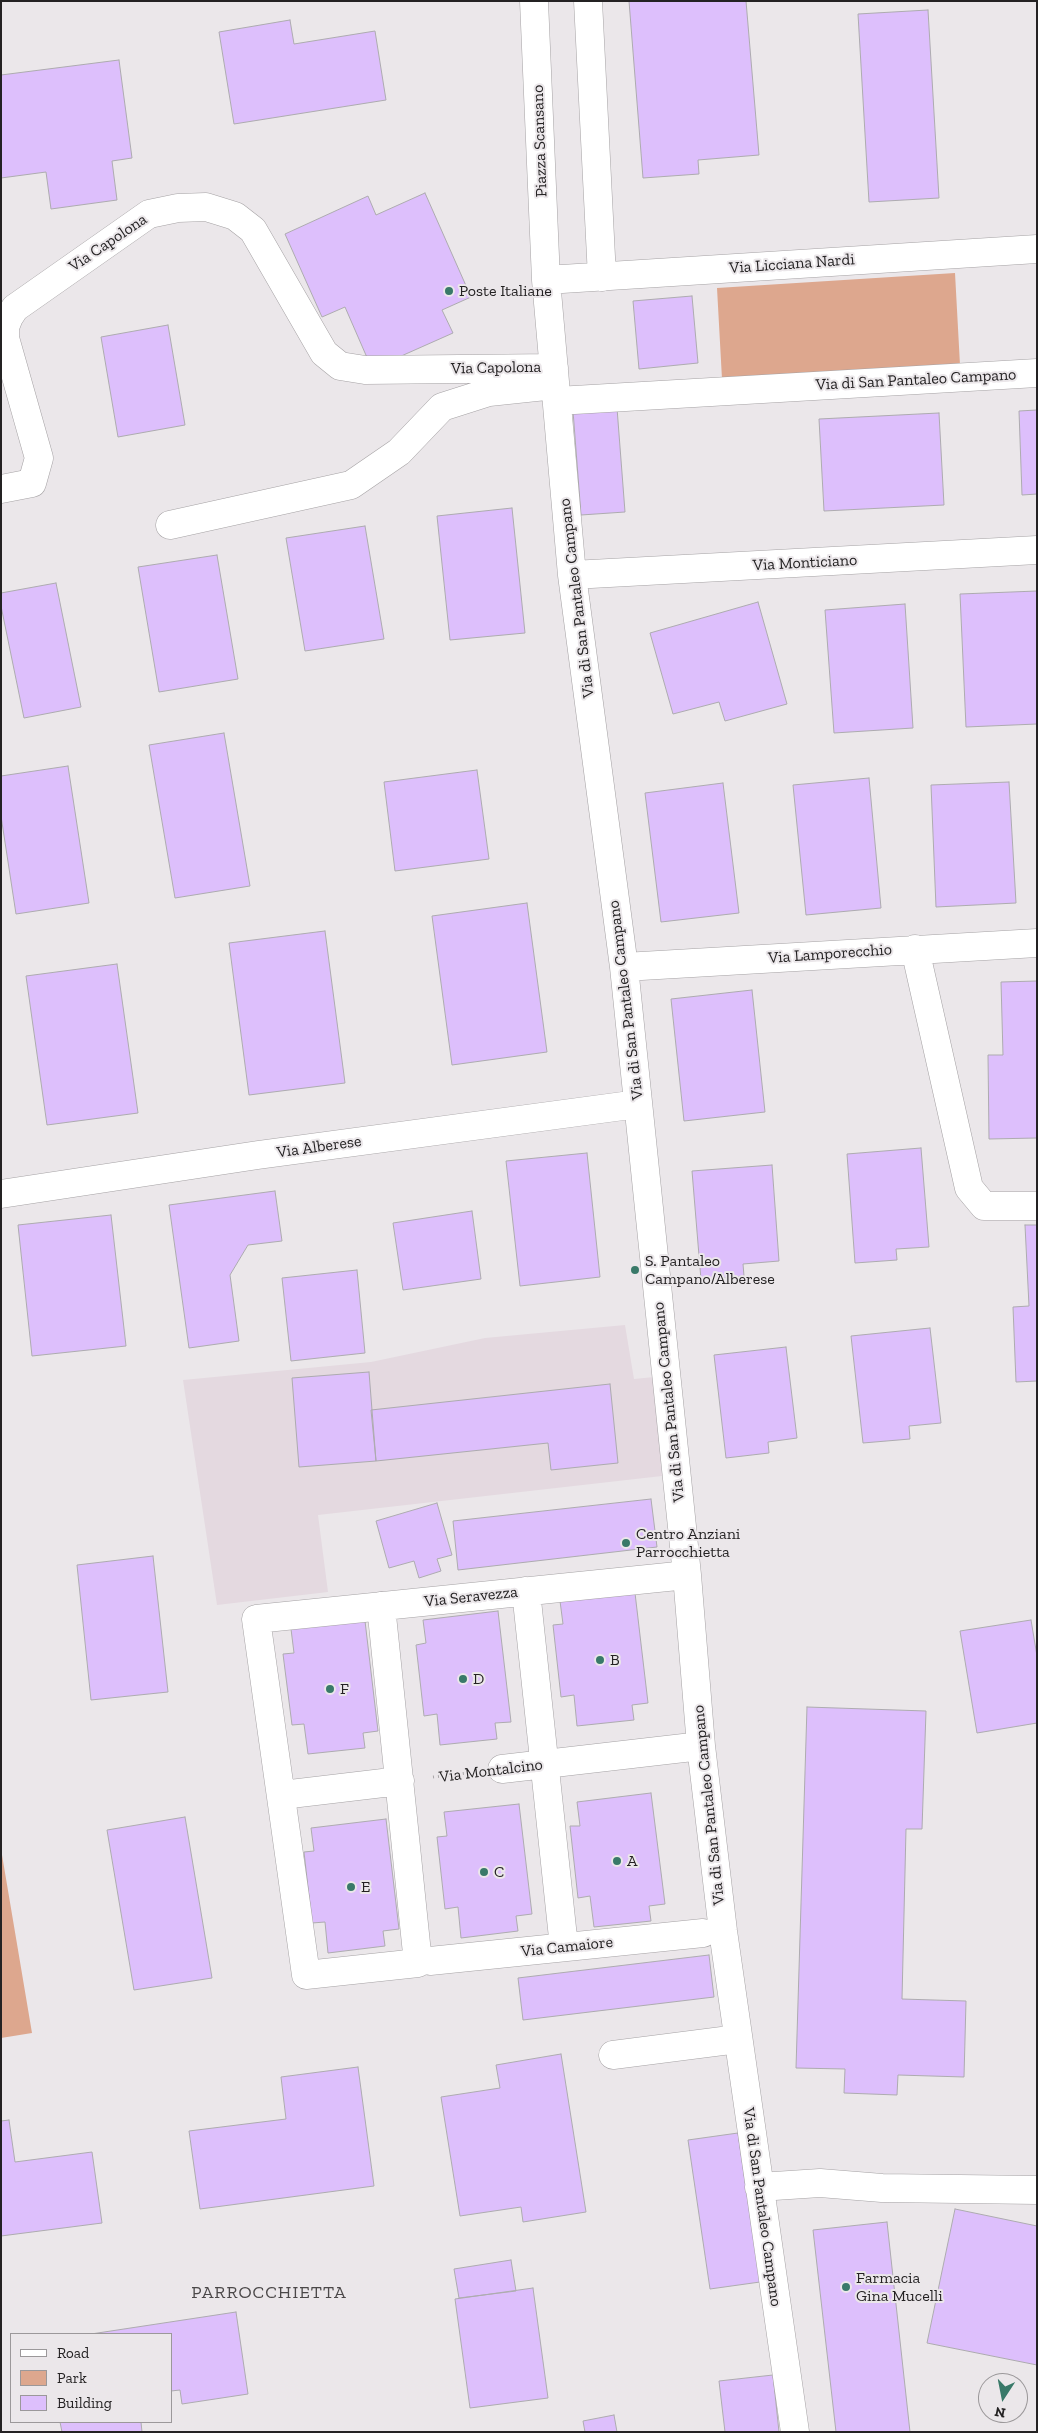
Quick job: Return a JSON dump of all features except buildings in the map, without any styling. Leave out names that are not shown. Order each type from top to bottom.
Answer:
[{"type":"street","name":"Piazza Scansano","points":[[534,1],[546,280]]},
{"type":"street","points":[[588,1],[602,277]]},
{"type":"street","name":"Via Capolona","points":[[1,489],[32,483],[39,458],[5,338],[5,327],[9,317],[15,308],[149,214],[178,208],[206,207],[235,216],[253,230],[324,353],[340,366],[364,370],[555,385]]},
{"type":"street","name":"Via Licciana Nardi","points":[[546,280],[1037,249]]},
{"type":"street","name":"Via di San Pantaleo Campano","points":[[546,280],[572,575],[624,967],[687,1575],[701,1746],[738,2039],[794,2432]]},
{"type":"street","name":"Via di San Pantaleo Campano","points":[[555,385],[1037,373]]},
{"type":"street","points":[[170,526],[350,485],[399,452],[442,407],[489,392],[555,385]]},
{"type":"street","name":"Via Monticiano","points":[[572,575],[1037,550]]},
{"type":"street","name":"Via Lamporecchio","points":[[624,967],[1037,942]]},
{"type":"street","points":[[915,949],[969,1188],[984,1206],[1037,1206]]},
{"type":"street","name":"Via Alberese","points":[[1,1194],[248,1157],[638,1104]]},
{"type":"street","name":"Via Seravezza","points":[[282,1795],[256,1619],[687,1575]]},
{"type":"street","points":[[526,1591],[564,1947]]},
{"type":"street","points":[[381,1606],[400,1781],[424,1962]]},
{"type":"street","name":"Via Montalcino","points":[[502,1769],[701,1746]]},
{"type":"street","points":[[282,1795],[400,1781]]},
{"type":"street","name":"Via Camaiore","points":[[282,1795],[306,1975],[704,1933]]},
{"type":"street","points":[[613,2055],[738,2039]]},
{"type":"street","points":[[759,2187],[820,2183],[882,2188],[1037,2190]]},
{"type":"path","name":"Via Montalcino","points":[[400,1781],[502,1769]]},
{"type":"shaded area","points":[[625,1325],[634,1379],[654,1377],[662,1476],[318,1515],[328,1592],[217,1605],[183,1380],[371,1362],[485,1338]]},
{"type":"green space","points":[[955,273],[960,365],[722,379],[717,288]]},
{"type":"green space","points":[[1,1849],[32,2033],[1,2038]]},
{"type":"place","name":"Poste Italiane","points":[[449,291]]},
{"type":"place","name":"S. Pantaleo Campano/Alberese","points":[[635,1270]]},
{"type":"place","name":"Centro Anziani Parrocchietta","points":[[626,1543]]},
{"type":"place","name":"B","points":[[600,1660]]},
{"type":"place","name":"D","points":[[463,1679]]},
{"type":"place","name":"F","points":[[330,1689]]},
{"type":"place","name":"A","points":[[617,1861]]},
{"type":"place","name":"C","points":[[484,1872]]},
{"type":"place","name":"E","points":[[351,1887]]},
{"type":"place","name":"Farmacia Gina Mucelli","points":[[846,2287]]},
{"type":"district","name":"PARROCCHIETTA","points":[[269,2293]]}]
